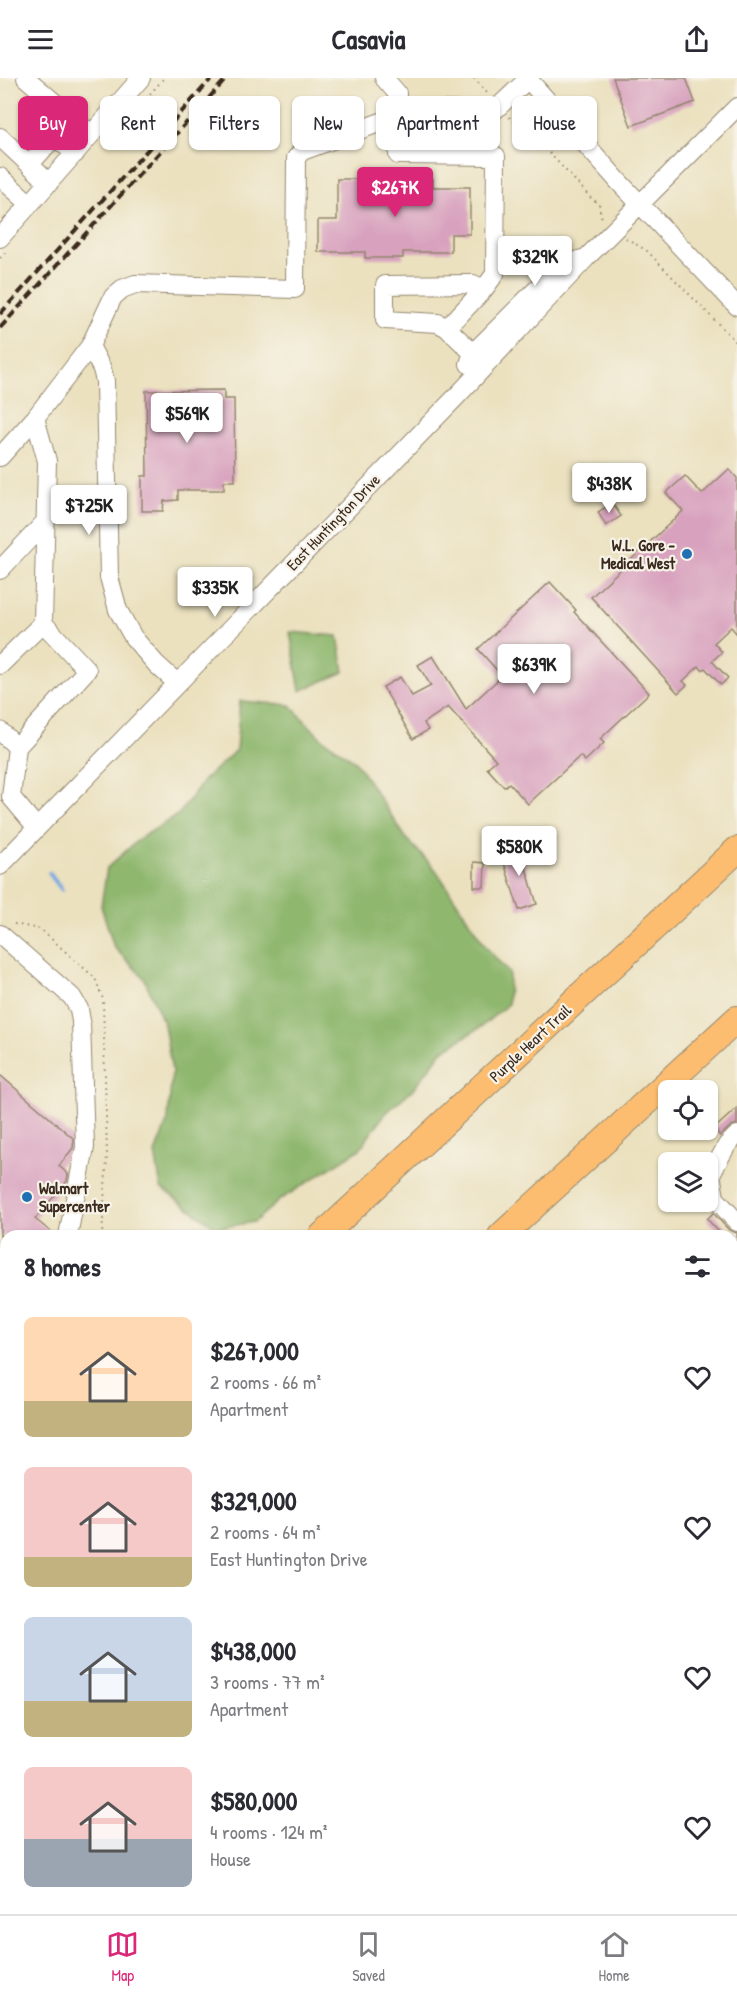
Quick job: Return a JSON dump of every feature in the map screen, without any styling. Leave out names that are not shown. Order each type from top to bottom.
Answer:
[{"type":"highway","name":"Purple Heart Trail","points":[[328,1230],[737,850]]},
{"type":"highway","points":[[508,1230],[737,1019]]},
{"type":"street","points":[[26,78],[91,134]]},
{"type":"street","points":[[0,238],[141,78]]},
{"type":"street","points":[[384,78],[397,96]]},
{"type":"street","points":[[500,105],[527,78],[619,182],[737,306]]},
{"type":"street","name":"East Huntington Drive","points":[[0,866],[456,397],[587,257],[737,107]]},
{"type":"street","points":[[0,457],[35,418],[90,346],[113,297],[122,289],[135,284],[295,289],[296,158],[302,151],[376,123]]},
{"type":"street","points":[[30,165],[49,131],[75,154]]},
{"type":"street","points":[[0,137],[49,183]]},
{"type":"street","points":[[398,150],[398,155],[496,156],[495,274],[447,328]]},
{"type":"street","points":[[0,177],[30,204]]},
{"type":"street","points":[[456,397],[473,353],[559,267],[587,257]]},
{"type":"street","points":[[473,353],[447,328],[438,323],[385,320],[385,285],[474,284],[484,289]]},
{"type":"street","points":[[90,346],[102,369],[105,381],[109,578],[118,610],[133,637],[156,664],[177,682]]},
{"type":"street","points":[[0,665],[43,623],[47,461],[35,418]]},
{"type":"street","points":[[0,570],[46,521]]},
{"type":"street","points":[[37,828],[11,797],[17,747],[87,670],[43,623]]},
{"type":"street","points":[[0,732],[17,747]]},
{"type":"street","points":[[0,934],[72,997],[79,1009],[85,1147],[69,1230]]},
{"type":"street","points":[[737,1135],[727,1145],[711,1174],[715,1198],[737,1222]]},
{"type":"path","points":[[474,78],[490,96]]},
{"type":"path","points":[[507,115],[542,146],[593,200],[599,203],[602,216]]},
{"type":"path","points":[[632,243],[647,251],[737,342]]},
{"type":"green space","points":[[290,632],[338,636],[344,672],[300,691]]},
{"type":"green space","points":[[240,701],[290,705],[320,737],[355,761],[406,838],[436,870],[486,947],[509,973],[508,1004],[481,1027],[442,1051],[416,1086],[384,1115],[359,1150],[281,1199],[254,1222],[217,1228],[161,1188],[155,1153],[168,1120],[172,1071],[164,1024],[144,978],[114,947],[101,906],[107,868],[139,839],[179,814],[204,780],[236,750]]},
{"type":"building","points":[[613,78],[686,78],[695,102],[631,126]]},
{"type":"building","points":[[337,179],[433,179],[433,187],[470,187],[470,234],[451,234],[451,252],[403,252],[403,258],[365,258],[365,252],[318,252],[318,220],[337,220]]},
{"type":"building","points":[[224,390],[224,399],[234,399],[235,481],[224,481],[224,490],[178,490],[178,500],[164,501],[163,511],[142,511],[142,476],[147,476],[146,391]]},
{"type":"building","name":"W.L. Gore - Medical West","points":[[729,469],[737,478],[737,634],[731,627],[714,643],[722,652],[712,661],[728,678],[721,685],[705,668],[702,670],[699,666],[683,681],[687,685],[678,693],[591,597],[683,511],[666,493],[685,476],[702,494]]},
{"type":"building","points":[[612,503],[621,516],[606,526],[598,512]]},
{"type":"building","points":[[550,582],[576,610],[574,612],[649,693],[600,739],[604,743],[585,761],[580,756],[528,804],[509,783],[504,787],[487,768],[496,760],[448,707],[424,723],[428,730],[413,739],[383,687],[400,677],[412,696],[431,686],[418,665],[433,656],[466,709],[502,676],[478,649]]},
{"type":"building","points":[[519,845],[537,904],[519,910],[500,850]]},
{"type":"building","points":[[474,862],[485,863],[484,887],[474,887]]},
{"type":"building","name":"Walmart Supercenter","points":[[0,1075],[74,1139],[73,1148],[59,1166],[68,1174],[67,1181],[35,1219],[49,1230],[0,1230]]},
{"type":"building","points":[[737,1108],[737,1124],[720,1136],[718,1125]]},
{"type":"building","points":[[713,1213],[729,1230],[717,1230],[707,1219]]},
{"type":"waterway","points":[[49,873],[62,890]]},
{"type":"railway","points":[[0,314],[212,78]]},
{"type":"railway","points":[[0,328],[227,78]]},
{"type":"place","name":"W.L. Gore - Medical West","points":[[687,554]]},
{"type":"place","name":"Walmart Supercenter","points":[[27,1197]]}]
